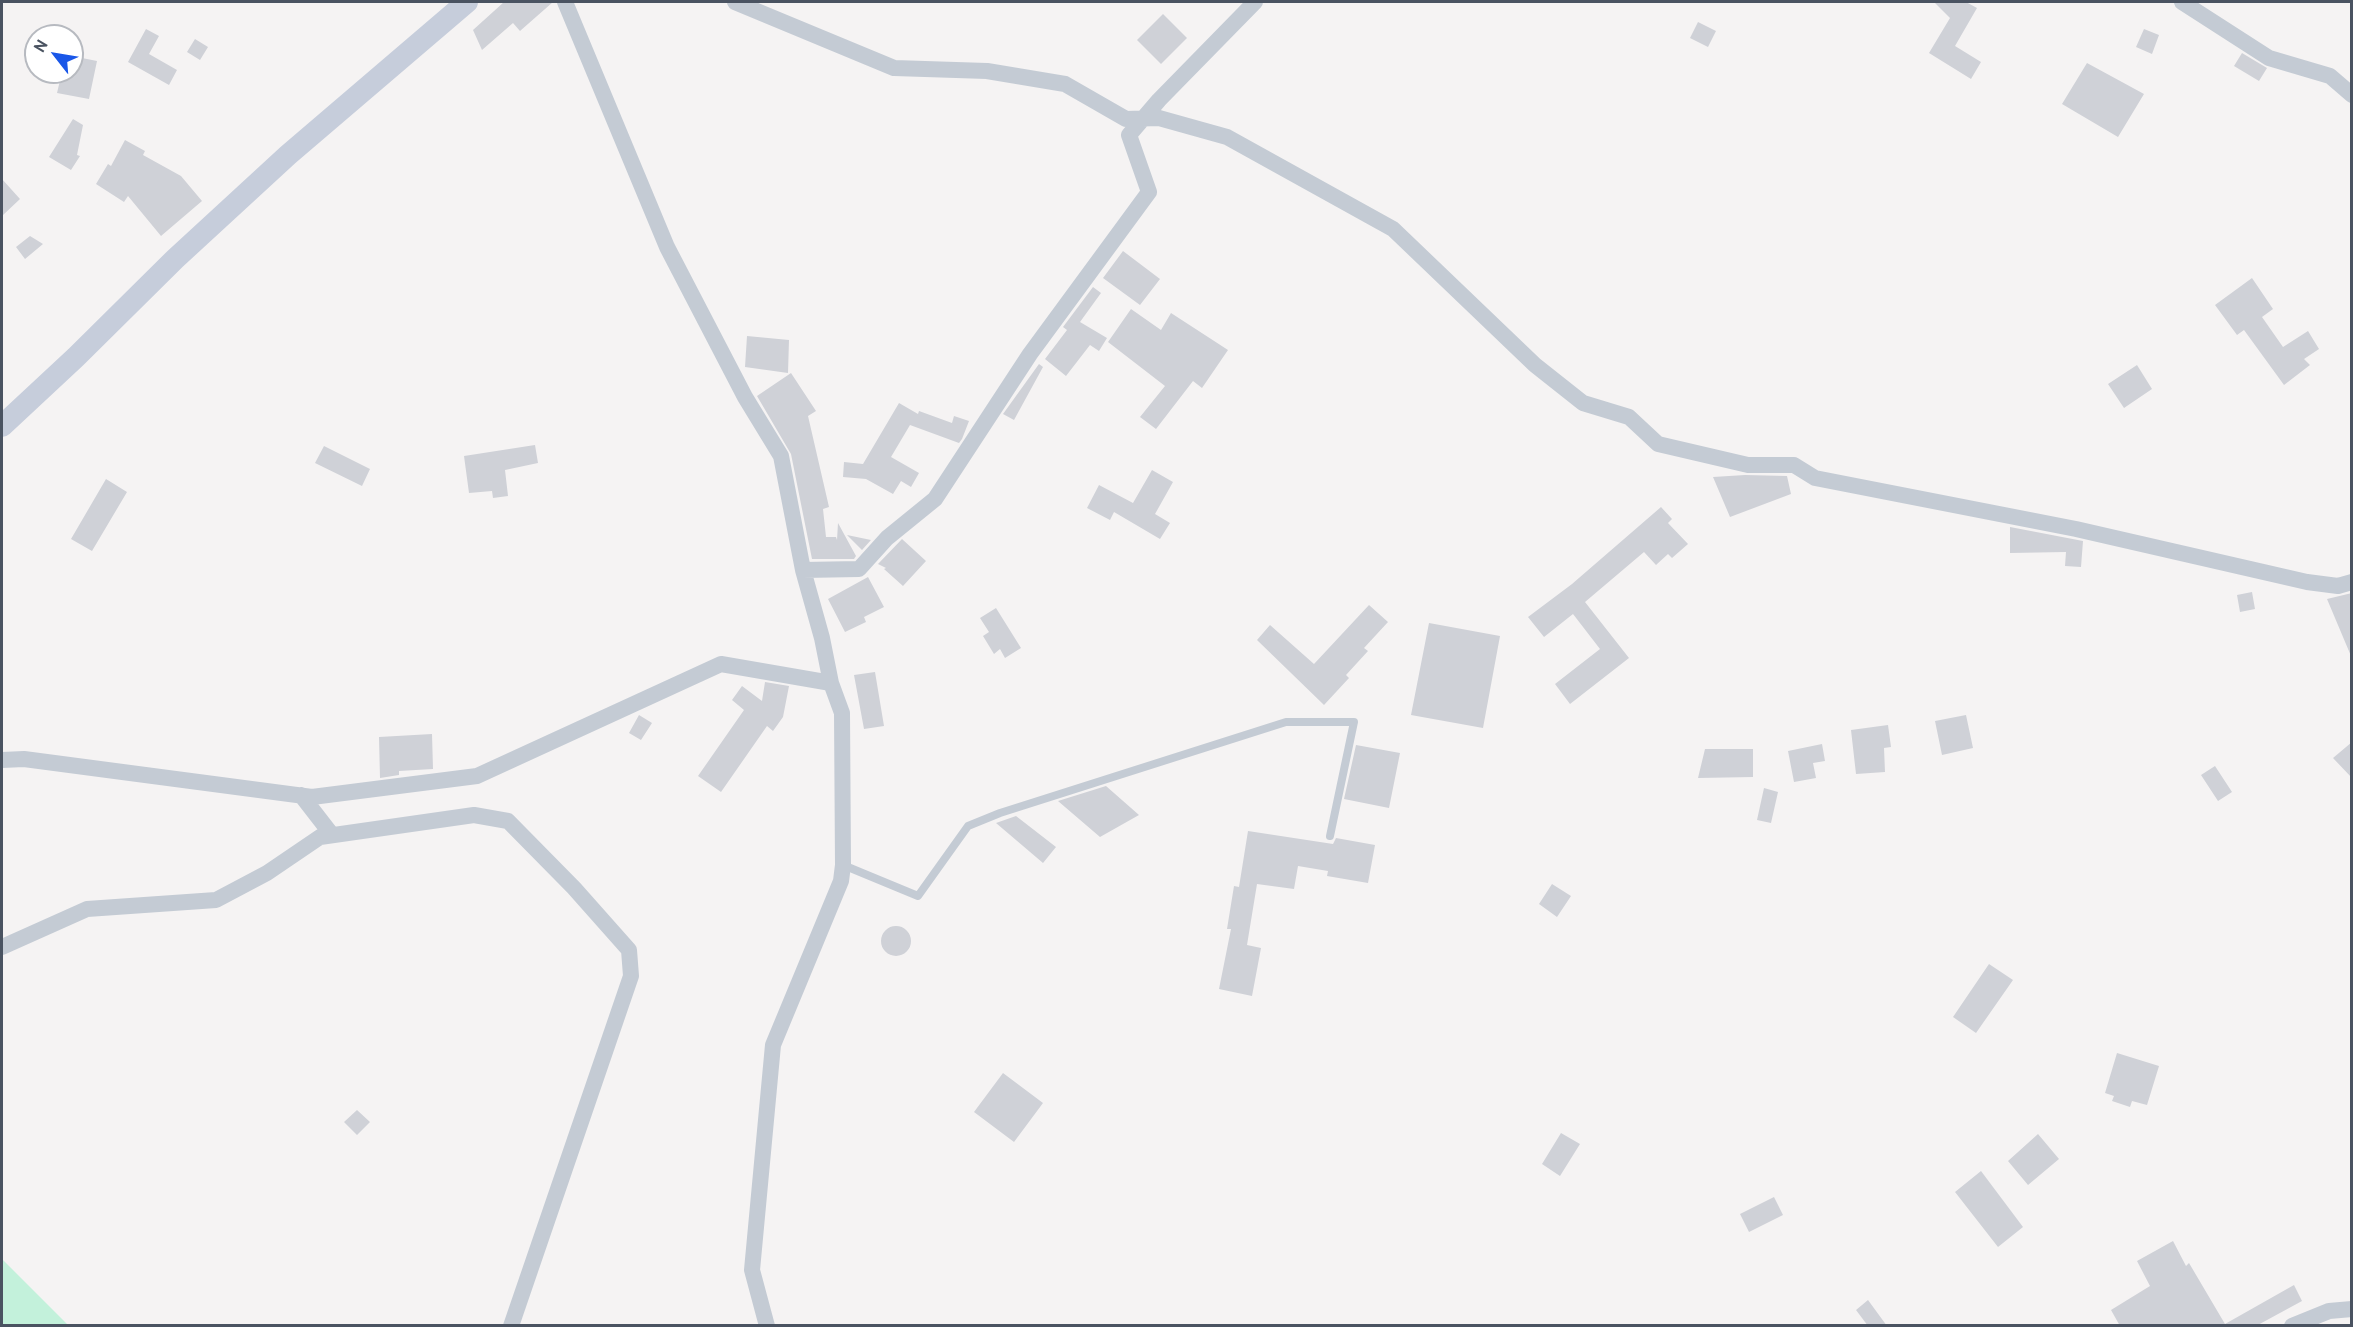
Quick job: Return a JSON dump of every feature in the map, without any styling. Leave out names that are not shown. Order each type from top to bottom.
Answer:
[{"type":"main road","points":[[2,426],[271,171],[467,2]]},
{"type":"street","points":[[565,2],[667,247],[746,397],[781,456],[803,570],[831,683],[842,713],[843,865],[841,880],[773,1046],[752,1270],[767,1326]]},
{"type":"street","points":[[735,2],[894,68],[987,71],[1065,84],[1126,119],[1159,118],[1227,137],[1392,229],[1535,365],[1583,403],[1629,417],[1658,444],[1748,465],[1794,465],[1815,478],[2076,529],[2307,582],[2338,586],[2352,582]]},
{"type":"street","points":[[803,570],[859,569],[887,537],[935,499],[1030,354],[1149,192],[1129,135],[1159,100],[1255,2]]},
{"type":"street","points":[[2182,2],[2269,58],[2330,76],[2352,95]]},
{"type":"street","points":[[2,760],[24,759],[312,796],[477,776],[721,664],[831,683]]},
{"type":"street","points":[[301,795],[332,835]]},
{"type":"street","points":[[2,947],[87,909],[216,900],[267,873],[320,837],[474,815],[508,821],[574,888],[629,950],[631,976],[511,1326]]},
{"type":"street","points":[[2292,1326],[2330,1311],[2352,1309]]},
{"type":"lane","points":[[843,865],[918,896],[968,826],[1000,813],[1286,722],[1354,722],[1330,836]]},
{"type":"green space","points":[[2,1259],[68,1325],[2,1325]]},
{"type":"building","points":[[504,2],[553,2],[520,31],[513,23],[482,50],[473,30]]},
{"type":"building","points":[[1934,2],[1966,2],[1977,8],[1955,46],[1981,62],[1971,79],[1929,53],[1950,18]]},
{"type":"building","points":[[1163,14],[1187,38],[1161,64],[1137,40]]},
{"type":"building","points":[[1698,22],[1716,31],[1708,47],[1690,38]]},
{"type":"building","points":[[146,29],[159,36],[149,54],[177,70],[169,85],[128,62]]},
{"type":"building","points":[[2144,29],[2159,35],[2152,54],[2136,47]]},
{"type":"building","points":[[195,39],[208,47],[200,60],[187,52]]},
{"type":"building","points":[[2242,53],[2267,68],[2259,81],[2234,66]]},
{"type":"building","points":[[84,58],[97,61],[89,99],[57,93],[59,84],[84,84]]},
{"type":"building","points":[[2087,63],[2144,94],[2118,137],[2062,104]]},
{"type":"building","points":[[73,119],[83,125],[77,155],[80,156],[71,170],[49,157]]},
{"type":"building","points":[[125,140],[145,151],[143,155],[181,176],[202,201],[161,236],[128,196],[124,202],[96,184],[108,164],[111,166]]},
{"type":"building","points":[[2,179],[20,199],[2,216]]},
{"type":"building","points":[[30,236],[43,244],[25,259],[16,247]]},
{"type":"building","points":[[1123,251],[1160,279],[1140,305],[1103,278]]},
{"type":"building","points":[[2252,278],[2273,309],[2262,317],[2283,347],[2308,331],[2319,349],[2304,359],[2310,365],[2284,385],[2244,330],[2237,335],[2215,305]]},
{"type":"building","points":[[1093,287],[1101,293],[1080,322],[1107,338],[1099,351],[1090,345],[1066,376],[1045,359],[1067,330],[1063,327]]},
{"type":"building","points":[[1131,309],[1161,330],[1171,313],[1228,350],[1202,388],[1193,381],[1156,429],[1140,417],[1165,386],[1108,342]]},
{"type":"building","points":[[747,336],[789,340],[788,373],[745,367]]},
{"type":"building","points":[[1039,364],[1043,367],[1014,420],[1003,414]]},
{"type":"building","points":[[2137,365],[2152,389],[2124,408],[2108,384]]},
{"type":"building","points":[[791,373],[816,411],[808,416],[829,507],[823,509],[826,537],[836,537],[837,540],[838,523],[856,556],[854,559],[812,559],[791,454],[757,396]]},
{"type":"building","points":[[899,403],[918,414],[919,411],[952,423],[954,416],[969,421],[962,439],[959,443],[910,425],[891,457],[919,473],[911,487],[901,481],[893,494],[866,479],[843,477],[844,462],[863,464]]},
{"type":"building","points":[[535,445],[538,463],[505,470],[508,496],[493,498],[492,491],[469,493],[464,456]]},
{"type":"building","points":[[324,446],[370,469],[362,486],[315,463]]},
{"type":"building","points":[[1152,470],[1173,482],[1155,514],[1170,523],[1160,539],[1114,512],[1110,520],[1087,508],[1099,485],[1133,503]]},
{"type":"building","points":[[1787,476],[1791,494],[1730,517],[1713,477]]},
{"type":"building","points":[[106,479],[127,492],[92,551],[71,539]]},
{"type":"building","points":[[1661,507],[1672,519],[1668,523],[1688,544],[1672,558],[1668,554],[1656,565],[1644,552],[1585,602],[1629,658],[1570,704],[1555,684],[1600,649],[1573,614],[1544,637],[1528,617],[1572,584]]},
{"type":"building","points":[[2010,527],[2083,541],[2081,567],[2065,566],[2066,552],[2010,553]]},
{"type":"building","points":[[847,535],[871,540],[862,550]]},
{"type":"building","points":[[902,539],[926,561],[903,586],[884,569],[886,568],[878,564]]},
{"type":"building","points":[[868,577],[884,607],[864,617],[866,622],[845,632],[828,599]]},
{"type":"building","points":[[2252,592],[2255,609],[2240,612],[2237,595]]},
{"type":"building","points":[[2352,593],[2352,656],[2351,656],[2327,599]]},
{"type":"building","points":[[1369,605],[1388,622],[1364,648],[1368,651],[1346,675],[1349,678],[1324,705],[1257,640],[1270,625],[1314,664]]},
{"type":"building","points":[[996,608],[1021,648],[1005,658],[1000,649],[994,654],[983,636],[989,632],[980,618]]},
{"type":"building","points":[[1429,623],[1500,636],[1483,728],[1411,715]]},
{"type":"building","points":[[875,672],[884,726],[864,729],[854,675]]},
{"type":"building","points":[[765,682],[789,686],[783,717],[773,731],[767,726],[721,792],[698,776],[744,710],[732,700],[742,686],[762,701]]},
{"type":"building","points":[[639,715],[652,723],[641,740],[629,733]]},
{"type":"building","points":[[1966,715],[1973,748],[1942,755],[1935,721]]},
{"type":"building","points":[[1888,725],[1891,747],[1884,748],[1885,772],[1856,774],[1851,730]]},
{"type":"building","points":[[432,734],[433,769],[399,771],[399,775],[380,778],[379,737]]},
{"type":"building","points":[[2352,742],[2352,778],[2333,758]]},
{"type":"building","points":[[1822,744],[1825,761],[1813,763],[1816,778],[1794,782],[1788,751]]},
{"type":"building","points":[[1356,745],[1400,753],[1389,808],[1344,799]]},
{"type":"building","points":[[1705,749],[1753,749],[1753,777],[1698,778]]},
{"type":"building","points":[[2215,766],[2232,792],[2218,801],[2201,775]]},
{"type":"building","points":[[1106,786],[1139,815],[1100,837],[1058,801]]},
{"type":"building","points":[[1764,788],[1778,792],[1771,823],[1757,820]]},
{"type":"building","points":[[1016,816],[1056,847],[1043,863],[996,823]]},
{"type":"building","points":[[1248,831],[1333,844],[1336,838],[1375,845],[1368,883],[1327,876],[1328,871],[1298,866],[1294,889],[1257,884],[1247,945],[1261,948],[1252,996],[1219,989],[1231,929],[1227,929],[1234,886],[1239,887]]},
{"type":"building","points":[[1552,884],[1571,896],[1557,917],[1539,904]]},
{"type":"building","points":[[896,926],[907,930],[911,941],[907,952],[896,956],[885,952],[881,941],[885,930]]},
{"type":"building","points":[[1989,964],[2013,980],[1976,1033],[1953,1017]]},
{"type":"building","points":[[2117,1053],[2159,1066],[2147,1105],[2132,1101],[2130,1107],[2112,1101],[2114,1096],[2105,1093]]},
{"type":"building","points":[[1003,1073],[1043,1103],[1014,1142],[974,1112]]},
{"type":"building","points":[[357,1110],[370,1122],[357,1135],[344,1122]]},
{"type":"building","points":[[1561,1133],[1580,1144],[1560,1176],[1542,1164]]},
{"type":"building","points":[[2038,1134],[2059,1159],[2028,1185],[2008,1161]]},
{"type":"building","points":[[1981,1171],[2023,1227],[1998,1247],[1955,1192]]},
{"type":"building","points":[[1774,1197],[1783,1215],[1749,1232],[1740,1214]]},
{"type":"building","points":[[2173,1241],[2186,1266],[2189,1263],[2225,1324],[2294,1285],[2302,1301],[2256,1326],[2120,1326],[2111,1310],[2150,1286],[2137,1261]]},
{"type":"building","points":[[1868,1300],[1887,1326],[1868,1326],[1856,1310]]}]
